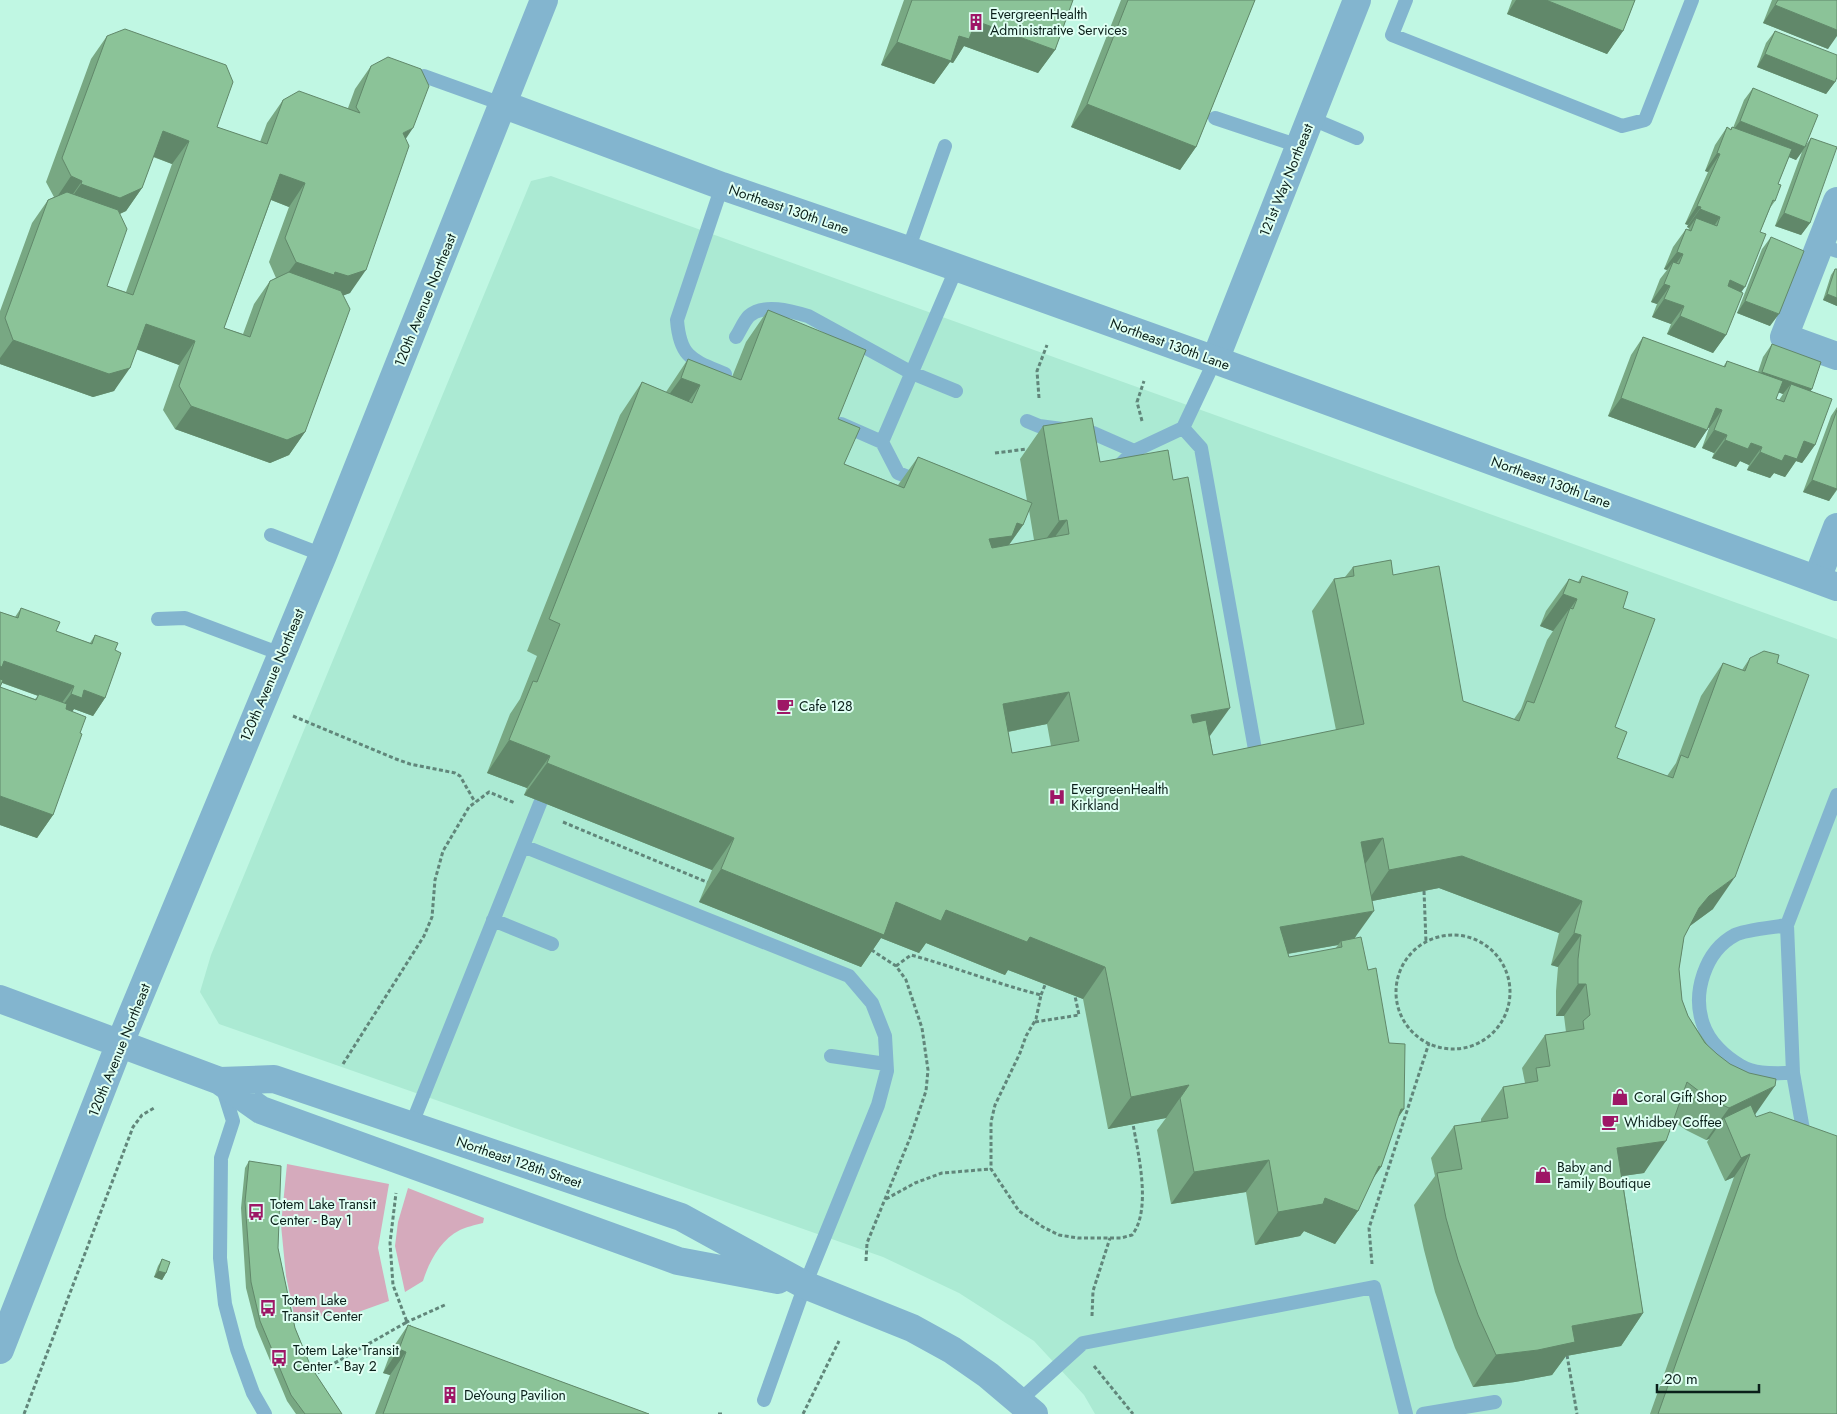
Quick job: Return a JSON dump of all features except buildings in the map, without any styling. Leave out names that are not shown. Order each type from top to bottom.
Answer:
[{"type":"street","name":"120th Avenue Northeast","points":[[0,1350],[120,1042],[323,555],[544,0]]},
{"type":"street","name":"121st Way Northeast","points":[[1215,360],[1357,0]]},
{"type":"street","name":"Northeast 130th Lane","points":[[502,104],[722,186],[957,267],[1827,583]]},
{"type":"street","points":[[1837,201],[1828,248],[1784,336],[1837,356]]},
{"type":"street","points":[[1827,583],[1837,527]]},
{"type":"street","name":"Northeast 128th Street","points":[[0,998],[220,1081],[262,1110],[678,1261],[805,1285]]},
{"type":"street","name":"Northeast 128th Street","points":[[220,1081],[274,1079],[681,1218],[805,1285],[912,1328],[952,1350],[1027,1407]]},
{"type":"lane","points":[[1406,0],[1392,35],[1622,126],[1645,120],[1692,0]]},
{"type":"lane","points":[[424,76],[502,104]]},
{"type":"lane","points":[[1215,118],[1299,146]]},
{"type":"lane","points":[[1310,118],[1357,138]]},
{"type":"lane","points":[[908,250],[945,146]]},
{"type":"lane","points":[[722,186],[676,320],[678,334],[684,351],[694,361],[732,377]]},
{"type":"lane","points":[[882,442],[957,267]]},
{"type":"lane","points":[[736,337],[748,316],[762,310],[793,312],[808,316],[912,373],[956,391]]},
{"type":"lane","points":[[1107,478],[1134,451],[1183,428],[1215,360]]},
{"type":"lane","points":[[829,419],[882,442],[898,473],[932,486]]},
{"type":"lane","points":[[1027,421],[1039,426],[1093,433],[1134,451]]},
{"type":"lane","points":[[1183,428],[1201,448],[1256,755]]},
{"type":"lane","points":[[271,535],[323,555]]},
{"type":"lane","points":[[158,619],[185,618],[281,654]]},
{"type":"lane","points":[[1808,1154],[1792,1073],[1787,925],[1837,795]]},
{"type":"lane","points":[[411,1126],[541,801]]},
{"type":"lane","points":[[523,846],[849,976],[872,1003],[885,1036],[886,1072],[878,1105],[805,1285],[764,1400]]},
{"type":"lane","points":[[493,920],[552,944]]},
{"type":"lane","points":[[1787,925],[1736,934],[1716,950],[1704,971],[1699,995],[1703,1024],[1718,1049],[1742,1067],[1766,1074],[1792,1073]]},
{"type":"lane","points":[[831,1056],[886,1064]]},
{"type":"lane","points":[[220,1081],[233,1120],[221,1158],[220,1258],[225,1304],[237,1349],[254,1393],[265,1414]]},
{"type":"lane","points":[[1027,1407],[1083,1343],[1374,1287],[1406,1414]]},
{"type":"lane","points":[[1423,1414],[1496,1402]]},
{"type":"path","points":[[1039,403],[1037,371],[1047,346]]},
{"type":"path","points":[[1144,381],[1136,402],[1144,429]]},
{"type":"path","points":[[995,453],[1027,449]]},
{"type":"path","points":[[293,716],[410,764],[455,773],[460,776],[475,802]]},
{"type":"path","points":[[343,1064],[424,936],[432,917],[435,880],[443,851],[469,807],[490,792],[516,803]]},
{"type":"path","points":[[563,822],[706,882]]},
{"type":"path","points":[[1424,891],[1426,942]]},
{"type":"path","points":[[1454,934],[1473,938],[1490,948],[1503,964],[1510,983],[1510,1003],[1502,1022],[1489,1036],[1471,1046],[1451,1049],[1429,1043],[1414,1034],[1402,1018],[1396,1000],[1397,980],[1404,962],[1417,947],[1434,938],[1454,934]]},
{"type":"path","points":[[896,966],[912,955],[1014,988],[1041,994]]},
{"type":"path","points":[[1045,985],[1041,994],[1035,1022],[1026,1036],[995,1105],[991,1122],[991,1169],[1019,1211],[1043,1227],[1060,1234],[1078,1238],[1121,1238],[1132,1235],[1140,1221],[1143,1182],[1133,1124]]},
{"type":"path","points":[[1035,1022],[1079,1015],[1075,996]]},
{"type":"path","points":[[1374,1287],[1368,1228],[1429,1043]]},
{"type":"path","points":[[24,1414],[133,1126],[142,1115],[154,1108]]},
{"type":"path","points":[[404,1161],[395,1200],[390,1242],[394,1285],[407,1322],[415,1336]]},
{"type":"path","points":[[885,1199],[915,1183],[942,1173],[991,1169]]},
{"type":"path","points":[[1092,1317],[1093,1291],[1110,1238]]},
{"type":"path","points":[[307,1379],[407,1322],[447,1304]]},
{"type":"path","points":[[804,1414],[839,1341]]},
{"type":"path","points":[[1567,1355],[1577,1414]]},
{"type":"path","points":[[1094,1365],[1133,1414]]},
{"type":"path","points":[[718,1414],[724,1414]]},
{"type":"shaded area","name":"EvergreenHealth Kirkland","points":[[551,176],[1837,639],[1837,1414],[1095,1414],[1084,1395],[1034,1341],[959,1293],[883,1257],[219,1024],[200,992],[211,955],[531,181]]},
{"type":"shaded area","points":[[287,1164],[389,1184],[378,1248],[389,1301],[350,1315],[294,1315],[286,1276],[281,1225]]},
{"type":"shaded area","points":[[408,1188],[484,1218],[483,1223],[453,1234],[436,1252],[428,1266],[423,1281],[405,1292],[395,1246],[398,1222]]},
{"type":"place","name":"EvergreenHealth Administrative Services","points":[[976,22]]},
{"type":"place","name":"Cafe 128","points":[[785,706]]},
{"type":"place","name":"EvergreenHealth Kirkland","points":[[1057,797]]},
{"type":"place","name":"Coral Gift Shop","points":[[1620,1097]]},
{"type":"place","name":"Whidbey Coffee","points":[[1610,1122]]},
{"type":"place","name":"Baby and Family Boutique","points":[[1543,1175]]},
{"type":"place","name":"Totem Lake Transit Center - Bay 1","points":[[256,1212]]},
{"type":"place","name":"Totem Lake Transit Center","points":[[268,1308]]},
{"type":"place","name":"Totem Lake Transit Center - Bay 2","points":[[279,1358]]},
{"type":"place","name":"DeYoung Pavilion","points":[[450,1395]]}]
